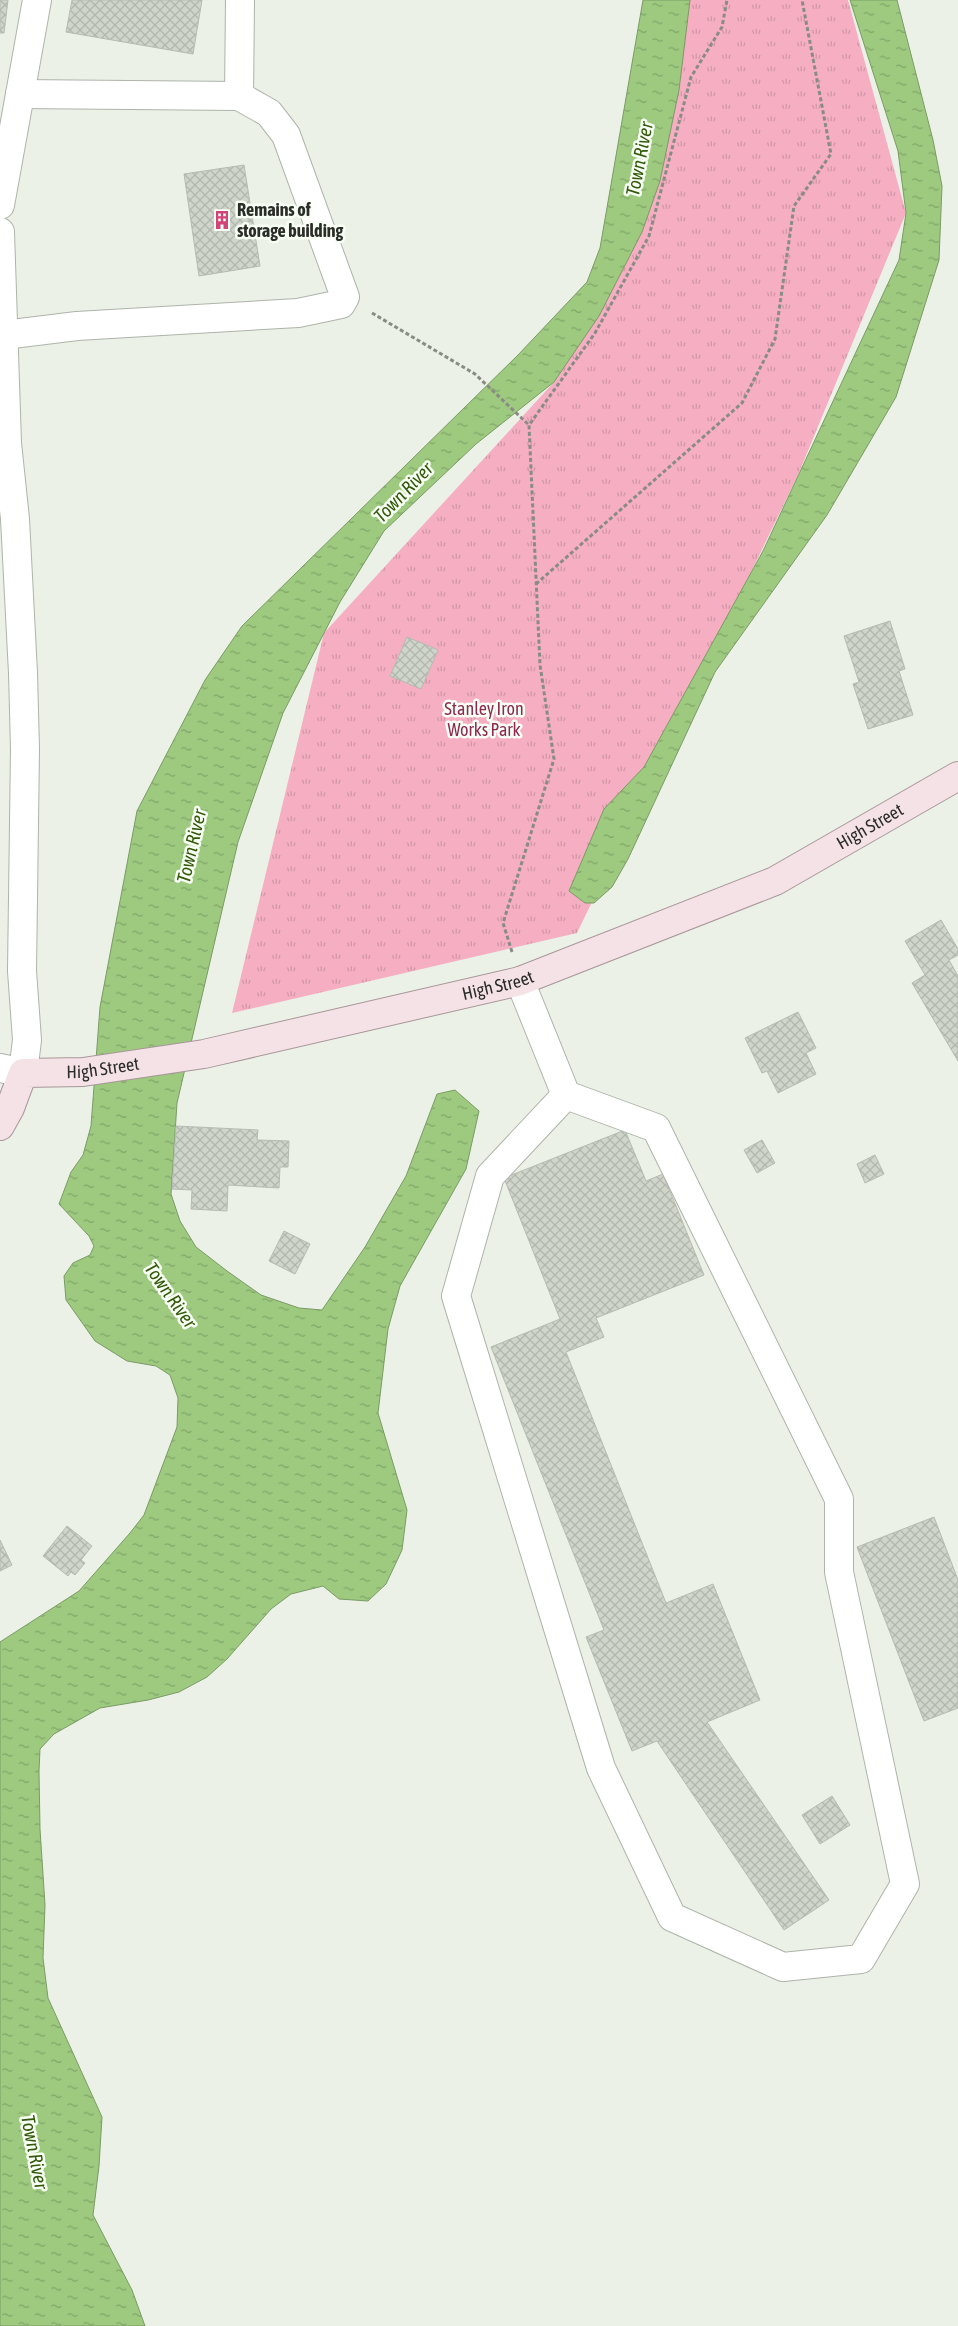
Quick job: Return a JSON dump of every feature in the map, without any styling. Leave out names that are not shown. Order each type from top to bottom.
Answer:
[{"type":"main road","name":"High Street","points":[[12,1071],[83,1072],[204,1054],[520,981],[775,881],[958,776]]},
{"type":"main road","points":[[0,1126],[10,1108],[12,1071]]},
{"type":"lane","points":[[0,205],[37,0]]},
{"type":"lane","points":[[239,96],[240,0]]},
{"type":"lane","points":[[3,353],[77,326],[298,312],[341,304],[344,297],[286,135],[269,113],[239,96],[20,94]]},
{"type":"lane","points":[[0,232],[7,443],[15,529],[25,749],[22,971],[27,1040],[12,1071]]},
{"type":"lane","points":[[520,981],[566,1095],[656,1128],[839,1500],[839,1572],[906,1884],[861,1959],[783,1967],[672,1917],[601,1768],[456,1296],[490,1176],[566,1095]]},
{"type":"path","points":[[520,981],[503,923],[554,759],[540,665],[529,425],[595,332],[649,236],[691,77],[722,27],[727,0]]},
{"type":"path","points":[[536,584],[742,403],[775,339],[794,206],[831,154],[802,0]]},
{"type":"path","points":[[344,297],[474,374],[529,425]]},
{"type":"green space","name":"Stanley Iron Works Park","points":[[688,0],[848,0],[906,213],[798,475],[577,933],[232,1013],[324,633],[554,382]]},
{"type":"water","name":"Town River","points":[[643,0],[690,0],[679,90],[660,181],[642,232],[599,316],[554,382],[476,444],[384,531],[340,602],[283,713],[238,842],[177,1103],[171,1194],[180,1221],[196,1247],[261,1295],[299,1308],[322,1310],[365,1247],[406,1176],[437,1094],[455,1090],[479,1111],[466,1169],[400,1286],[388,1329],[378,1413],[407,1510],[402,1550],[386,1584],[368,1601],[339,1599],[323,1586],[291,1594],[271,1609],[227,1659],[207,1677],[179,1692],[148,1700],[100,1708],[54,1734],[40,1749],[40,1829],[45,1905],[43,1958],[48,1998],[102,2117],[93,2215],[132,2290],[145,2326],[0,2326],[0,1642],[79,1591],[130,1533],[144,1515],[177,1427],[178,1398],[170,1375],[156,1366],[127,1361],[95,1341],[66,1300],[64,1276],[73,1263],[90,1255],[94,1246],[89,1236],[59,1204],[71,1172],[83,1155],[91,1126],[100,1007],[137,811],[205,680],[242,626],[518,355],[587,282],[600,248]]},
{"type":"water","points":[[850,0],[897,0],[933,140],[942,186],[939,260],[896,397],[827,515],[715,672],[628,859],[612,887],[594,903],[585,903],[569,891],[604,809],[644,767],[763,551],[899,260],[906,213],[898,151]]},
{"type":"building","points":[[0,0],[8,0],[4,33],[0,33]]},
{"type":"building","points":[[72,0],[202,0],[193,54],[66,32]]},
{"type":"building","name":"Remains of storage building","points":[[244,165],[260,266],[199,276],[184,174]]},
{"type":"building","points":[[890,621],[905,669],[899,671],[913,715],[868,729],[853,684],[859,682],[844,636]]},
{"type":"building","points":[[407,637],[438,650],[421,689],[390,676]]},
{"type":"building","points":[[941,920],[958,949],[958,955],[949,960],[958,976],[958,1061],[912,983],[925,975],[905,941]]},
{"type":"building","points":[[798,1012],[816,1048],[806,1053],[816,1074],[778,1093],[767,1071],[762,1073],[745,1038]]},
{"type":"building","points":[[176,1126],[258,1130],[257,1140],[289,1141],[288,1167],[280,1167],[279,1188],[228,1185],[227,1211],[191,1209],[192,1190],[172,1189]]},
{"type":"building","points":[[625,1130],[646,1181],[663,1174],[704,1275],[596,1318],[604,1337],[566,1352],[666,1603],[713,1584],[760,1700],[707,1722],[829,1900],[784,1930],[657,1741],[632,1751],[586,1637],[604,1630],[491,1347],[560,1319],[504,1178]]},
{"type":"building","points":[[762,1140],[775,1163],[757,1173],[744,1150]]},
{"type":"building","points":[[875,1155],[884,1174],[865,1183],[857,1164]]},
{"type":"building","points":[[284,1231],[310,1244],[295,1274],[269,1261]]},
{"type":"building","points":[[934,1517],[958,1580],[958,1708],[924,1721],[857,1547]]},
{"type":"building","points":[[67,1526],[92,1546],[81,1560],[85,1563],[75,1575],[71,1572],[68,1576],[43,1556]]},
{"type":"building","points":[[0,1540],[12,1565],[0,1571]]},
{"type":"building","points":[[832,1796],[850,1825],[820,1844],[802,1815]]},
{"type":"place","name":"Remains of storage building","points":[[222,220]]}]
